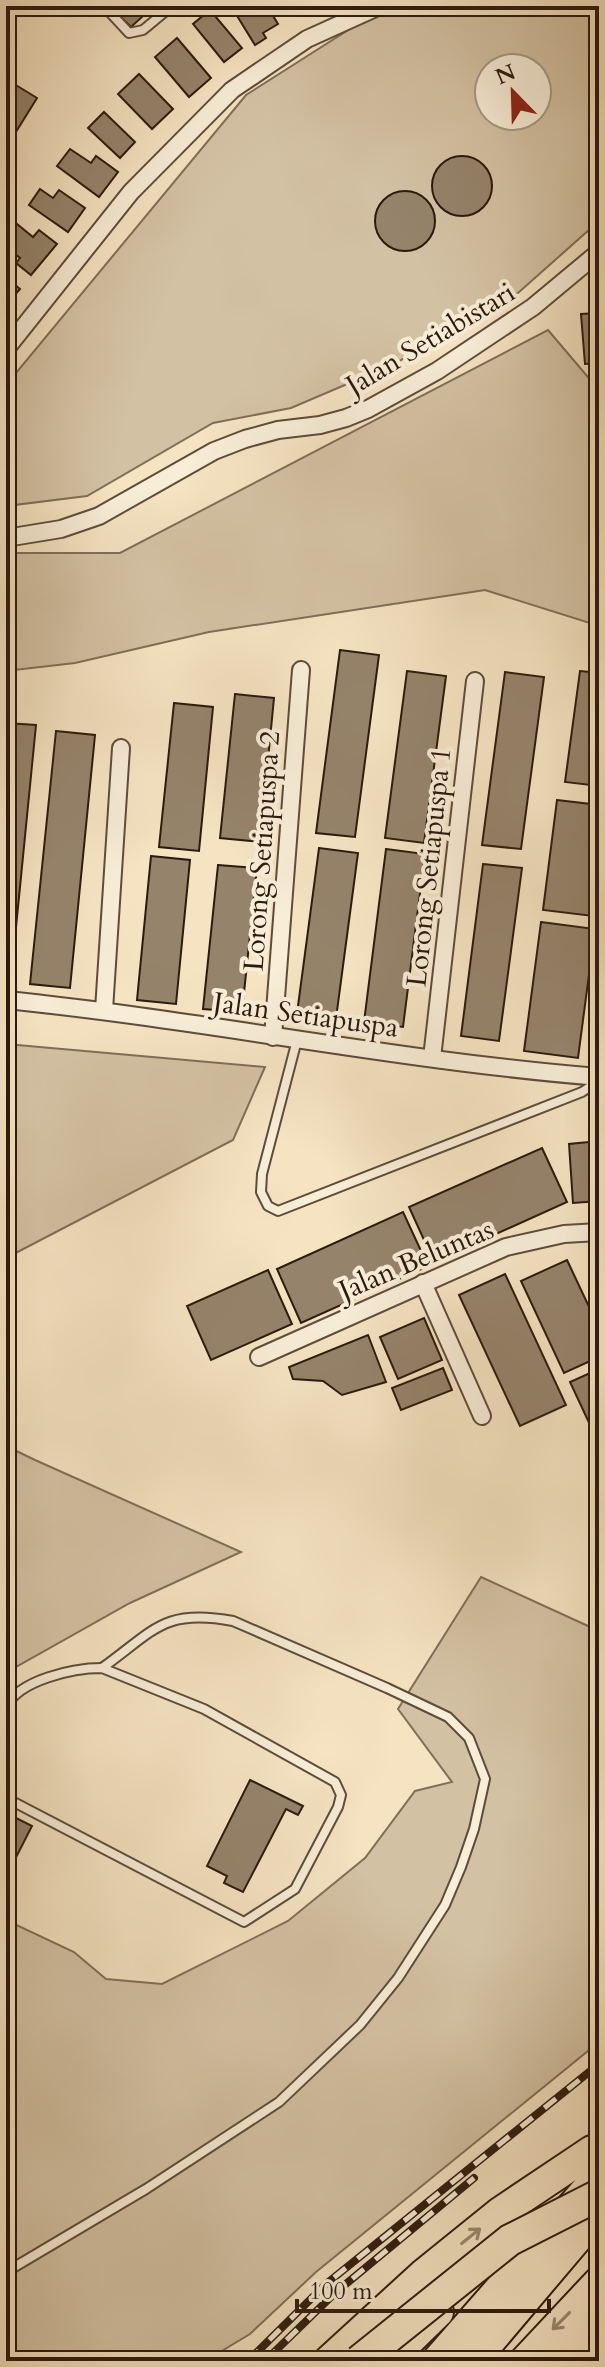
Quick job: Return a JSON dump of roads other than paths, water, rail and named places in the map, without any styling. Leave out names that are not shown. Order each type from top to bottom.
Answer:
[{"type":"highway","points":[[329,2361],[445,2257],[501,2212],[597,2157]]},
{"type":"highway","points":[[352,2361],[536,2211],[597,2157]]},
{"type":"highway","points":[[437,2361],[597,2157]]},
{"type":"highway","points":[[359,2361],[510,2240],[599,2195]]},
{"type":"highway","points":[[473,2361],[599,2212]]},
{"type":"highway","points":[[388,2361],[510,2240]]},
{"type":"highway","points":[[525,2361],[599,2282]]},
{"type":"highway","points":[[561,2361],[599,2316]]},
{"type":"street","points":[[6,349],[131,192],[232,90],[307,39],[380,6]]},
{"type":"street","name":"Jalan Setiabistari","points":[[6,538],[61,529],[99,516],[214,451],[245,439],[278,430],[320,425],[368,409],[437,371],[533,307],[599,252]]},
{"type":"street","name":"Lorong Setiapuspa 2","points":[[273,1037],[301,670]]},
{"type":"street","name":"Lorong Setiapuspa 1","points":[[432,1058],[475,681]]},
{"type":"street","points":[[104,1010],[121,748]]},
{"type":"street","name":"Jalan Setiapuspa","points":[[6,1000],[104,1010],[273,1037],[599,1079]]},
{"type":"street","points":[[596,1232],[599,1250]]},
{"type":"street","name":"Jalan Beluntas","points":[[259,1357],[506,1247],[564,1234],[596,1232]]},
{"type":"street","points":[[423,1283],[482,1416]]},
{"type":"lane","points":[[104,6],[129,33],[143,30],[172,6]]},
{"type":"lane","points":[[297,1040],[262,1174],[261,1192],[268,1206],[278,1211],[582,1092],[599,1079]]},
{"type":"lane","points":[[6,2272],[146,2189],[279,2102],[360,2025],[398,1978],[445,1905],[474,1829],[485,1779],[469,1738],[448,1717],[233,1621],[208,1616],[165,1622],[102,1668]]},
{"type":"lane","points":[[6,1707],[10,1699],[41,1679],[102,1668],[204,1709],[335,1782],[341,1795],[338,1807],[295,1889],[244,1922],[6,1798]]},
{"type":"railway","points":[[248,2361],[326,2284],[599,2064]]},
{"type":"railway","points":[[265,2361],[335,2293],[474,2178]]}]
